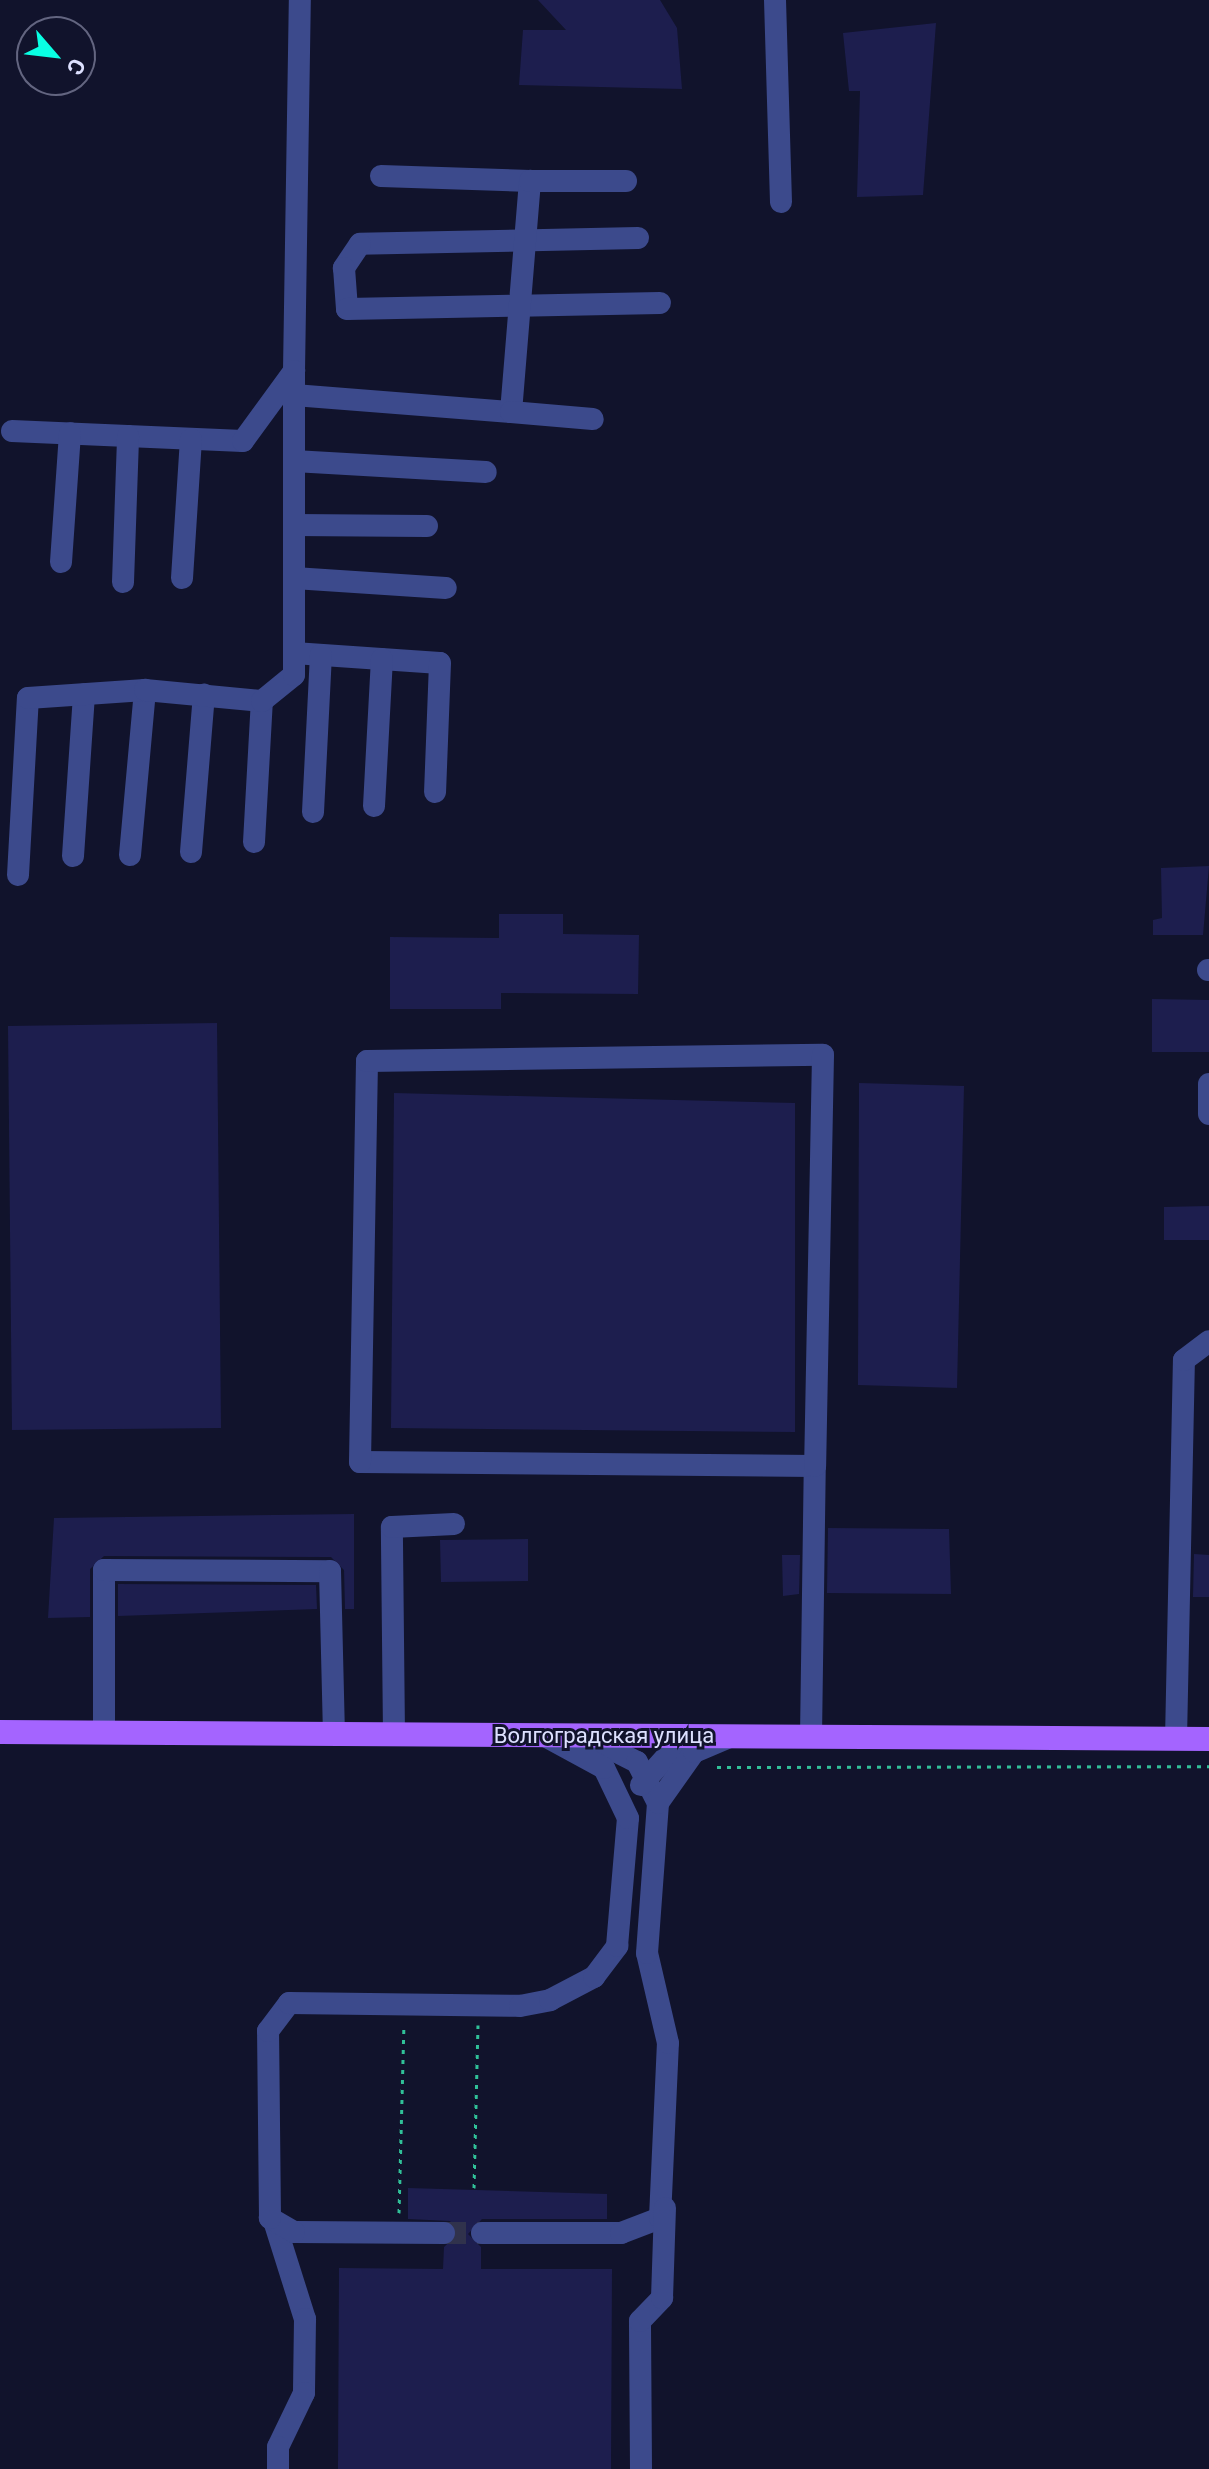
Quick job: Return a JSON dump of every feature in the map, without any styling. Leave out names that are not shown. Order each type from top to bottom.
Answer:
[{"type":"main road","name":"Волгоградская улица","points":[[0,1732],[1209,1739]]},
{"type":"lane","points":[[18,875],[28,698],[145,690],[262,701],[294,675],[294,371],[300,0]]},
{"type":"lane","points":[[775,0],[781,202]]},
{"type":"lane","points":[[381,176],[626,181]]},
{"type":"lane","points":[[511,412],[530,181]]},
{"type":"lane","points":[[638,238],[525,238],[360,244],[344,268],[347,309],[520,301],[660,303]]},
{"type":"lane","points":[[12,431],[243,441],[294,371]]},
{"type":"lane","points":[[294,395],[593,419]]},
{"type":"lane","points":[[61,562],[70,433]]},
{"type":"lane","points":[[123,582],[128,436]]},
{"type":"lane","points":[[182,578],[191,439]]},
{"type":"lane","points":[[294,461],[486,472]]},
{"type":"lane","points":[[294,525],[427,526]]},
{"type":"lane","points":[[294,578],[446,588]]},
{"type":"lane","points":[[294,653],[440,663],[435,792]]},
{"type":"lane","points":[[313,812],[321,655]]},
{"type":"lane","points":[[374,806],[382,659]]},
{"type":"lane","points":[[130,855],[145,690]]},
{"type":"lane","points":[[73,856],[84,694]]},
{"type":"lane","points":[[191,852],[204,695]]},
{"type":"lane","points":[[254,842],[262,701]]},
{"type":"lane","points":[[811,1737],[823,1055],[367,1061],[360,1462],[815,1466]]},
{"type":"lane","points":[[1209,1084],[1209,1114]]},
{"type":"lane","points":[[1176,1739],[1184,1360],[1209,1341]]},
{"type":"lane","points":[[394,1734],[392,1527],[454,1524]]},
{"type":"lane","points":[[104,1733],[104,1570],[330,1571],[334,1734]]},
{"type":"lane","points":[[544,1735],[604,1768],[628,1818]]},
{"type":"lane","points":[[579,1736],[625,1752],[648,1775],[658,1803],[647,1953],[668,2043],[665,2208],[662,2298],[640,2321],[641,2469]]},
{"type":"lane","points":[[278,2469],[278,2447],[304,2393],[305,2319],[267,2200],[272,2017],[289,2003],[478,2006],[550,2000],[603,1966],[617,1946],[628,1818],[648,1775],[685,1736]]},
{"type":"lane","points":[[658,1803],[694,1752],[731,1737]]},
{"type":"lane","points":[[482,2233],[621,2233],[652,2223],[665,2208]]},
{"type":"lane","points":[[275,2224],[294,2232],[444,2233]]},
{"type":"path","points":[[701,1767],[1209,1766]]},
{"type":"path","points":[[398,2232],[405,2005]]},
{"type":"path","points":[[474,2188],[478,2006]]},
{"type":"building","points":[[538,0],[660,0],[677,28],[682,89],[519,85],[523,30],[566,30]]},
{"type":"building","points":[[936,23],[923,195],[857,197],[860,91],[849,91],[843,33]]},
{"type":"building","points":[[1209,866],[1203,935],[1153,935],[1153,920],[1162,918],[1161,868]]},
{"type":"building","points":[[499,914],[563,914],[563,934],[639,935],[638,994],[501,993],[501,1009],[390,1009],[390,937],[499,938]]},
{"type":"building","points":[[1152,999],[1209,1000],[1209,1052],[1152,1052]]},
{"type":"building","points":[[217,1023],[221,1428],[12,1430],[8,1026]]},
{"type":"building","points":[[859,1083],[964,1086],[957,1388],[858,1385]]},
{"type":"building","points":[[394,1093],[795,1103],[795,1432],[391,1428]]},
{"type":"building","points":[[1209,1206],[1209,1240],[1164,1240],[1164,1207]]},
{"type":"building","points":[[354,1514],[354,1609],[345,1609],[344,1570],[331,1557],[104,1556],[90,1569],[90,1617],[48,1618],[54,1518]]},
{"type":"building","points":[[828,1528],[949,1529],[951,1594],[827,1593]]},
{"type":"building","points":[[528,1539],[528,1581],[441,1582],[440,1540]]},
{"type":"building","points":[[1194,1554],[1209,1555],[1209,1597],[1193,1597]]},
{"type":"building","points":[[782,1555],[800,1555],[799,1594],[783,1596]]},
{"type":"building","points":[[118,1584],[316,1585],[317,1609],[118,1616]]},
{"type":"building","points":[[408,2188],[607,2194],[607,2219],[482,2219],[468,2234],[481,2247],[481,2269],[612,2269],[611,2469],[338,2469],[339,2268],[443,2269],[444,2247],[458,2234],[450,2221],[408,2219]]},
{"type":"tunnel","points":[[444,2233],[482,2233]]}]
